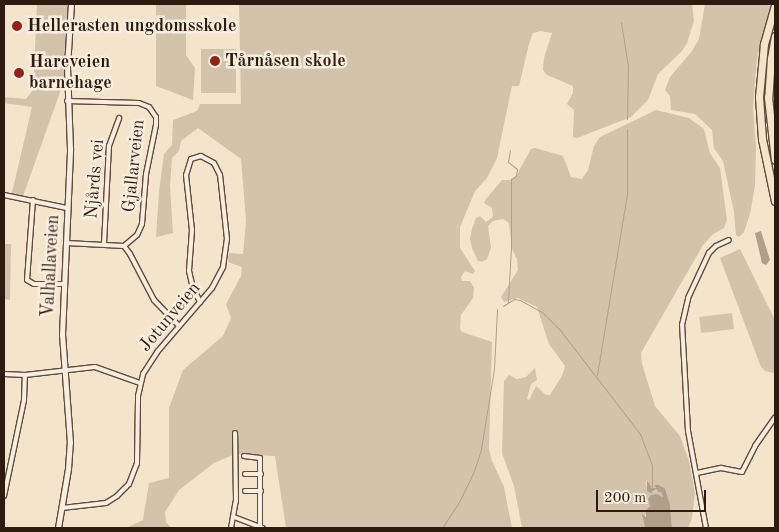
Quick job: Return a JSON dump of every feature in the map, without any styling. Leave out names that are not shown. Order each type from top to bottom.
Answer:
[{"type":"highway","points":[[775,6],[764,44],[759,97],[762,139],[775,201]]},
{"type":"highway","points":[[775,36],[768,97],[775,160]]},
{"type":"street","name":"Valhallaveien","points":[[58,528],[70,443],[63,370],[64,284],[70,139],[67,101],[67,60],[72,4]]},
{"type":"street","name":"Gjallarveien","points":[[67,101],[139,102],[149,107],[155,114],[156,125],[146,174],[141,227],[137,235],[124,246]]},
{"type":"street","name":"Njårds vei","points":[[104,244],[108,150],[110,138],[119,118]]},
{"type":"street","name":"Jotunveien","points":[[62,508],[106,503],[118,496],[130,482],[137,464],[140,383],[152,358],[200,302],[219,277],[227,250],[220,174],[217,166],[208,158],[201,156],[193,158],[186,167],[192,230],[189,271],[192,288],[200,302]]},
{"type":"street","points":[[4,195],[67,208]]},
{"type":"street","points":[[33,200],[27,280],[34,284],[64,284]]},
{"type":"street","points":[[706,528],[686,410],[682,342],[683,317],[688,298],[709,253],[716,246],[729,240]]},
{"type":"street","points":[[66,243],[124,246],[132,257],[151,296],[163,312],[179,326]]},
{"type":"street","points":[[4,374],[25,375],[95,367],[140,383]]},
{"type":"street","points":[[4,496],[23,406],[25,375]]},
{"type":"street","points":[[697,473],[721,468],[742,472],[755,446],[775,417]]},
{"type":"street","points":[[232,528],[234,517],[235,433]]},
{"type":"street","points":[[234,517],[261,528],[260,458],[244,456]]},
{"type":"street","points":[[245,474],[260,474]]},
{"type":"street","points":[[245,491],[261,490]]},
{"type":"shaded area","points":[[37,4],[70,4],[64,81],[22,199],[11,197],[32,107],[4,103],[4,97],[26,99],[33,90]]},
{"type":"shaded area","points":[[156,4],[186,4],[186,55],[195,68],[193,100],[156,86]]},
{"type":"shaded area","points":[[239,4],[692,4],[694,21],[687,43],[682,51],[658,74],[648,100],[631,117],[577,138],[573,137],[574,110],[567,104],[573,93],[573,86],[547,75],[543,70],[544,58],[552,33],[540,31],[533,33],[519,86],[512,86],[497,158],[487,178],[475,191],[460,227],[460,248],[475,271],[473,274],[465,271],[461,277],[462,281],[470,281],[474,288],[473,298],[461,315],[460,329],[462,332],[492,342],[489,449],[492,461],[504,487],[512,528],[286,528],[275,456],[235,454],[214,463],[179,490],[165,512],[166,522],[171,528],[126,528],[143,520],[149,483],[169,478],[169,408],[183,370],[223,336],[231,318],[226,304],[241,276],[242,267],[228,262],[229,253],[243,254],[246,221],[241,159],[198,128],[181,141],[179,151],[172,158],[170,186],[173,233],[156,237],[164,154],[172,145],[173,120],[197,111],[200,104],[241,104]]},
{"type":"shaded area","points":[[705,4],[771,4],[757,58],[753,108],[756,147],[755,186],[750,214],[744,232],[739,237],[736,235],[734,212],[723,161],[714,148],[712,130],[695,114],[671,110],[670,96],[665,90],[670,77],[692,51],[699,39]]},
{"type":"shaded area","points":[[201,49],[236,49],[236,93],[201,93]]},
{"type":"shaded area","points":[[656,110],[689,118],[704,129],[710,153],[720,168],[727,220],[724,228],[713,234],[703,245],[641,353],[642,364],[655,406],[680,436],[689,461],[695,493],[692,518],[688,528],[672,528],[670,505],[665,488],[660,485],[654,485],[656,488],[652,488],[648,480],[646,481],[647,491],[654,492],[655,489],[661,492],[663,497],[657,494],[648,499],[650,506],[643,519],[645,528],[522,528],[514,486],[502,453],[504,381],[509,375],[517,379],[526,377],[535,368],[537,380],[531,384],[527,399],[529,400],[536,386],[546,395],[550,395],[562,376],[565,366],[549,344],[537,307],[518,298],[504,302],[501,297],[518,270],[517,259],[512,249],[509,223],[503,219],[493,221],[488,226],[491,248],[487,259],[482,262],[478,261],[472,248],[470,239],[472,229],[476,218],[480,216],[486,222],[493,217],[492,208],[484,203],[486,199],[502,180],[510,180],[516,176],[531,149],[535,148],[563,156],[571,177],[582,179],[588,170],[594,146],[600,137]]},
{"type":"shaded area","points":[[761,231],[770,260],[766,265],[762,263],[755,233]]},
{"type":"shaded area","points":[[4,244],[11,244],[10,300],[4,299]]},
{"type":"shaded area","points":[[740,249],[775,320],[775,372],[773,373],[765,371],[761,367],[720,258]]},
{"type":"shaded area","points":[[732,313],[734,329],[701,333],[699,317]]},
{"type":"shaded area","points":[[647,480],[652,488],[656,488],[654,485],[659,485],[665,488],[670,505],[672,528],[645,528],[642,514],[646,517],[646,511],[650,506],[648,499],[651,495],[657,494],[663,497],[661,492],[658,492],[656,489],[651,493],[647,491]]},
{"type":"waterway","points":[[621,22],[628,66],[627,119]]},
{"type":"waterway","points":[[597,375],[627,193],[627,129]]},
{"type":"waterway","points":[[508,302],[511,247],[511,179],[516,176],[517,169],[508,162],[510,150]]},
{"type":"waterway","points":[[503,306],[514,299],[520,300],[543,313],[560,330],[640,434],[652,466],[652,487]]},
{"type":"waterway","points":[[442,528],[459,502],[474,471],[481,449],[494,369],[497,309]]},
{"type":"place","name":"Hellerasten ungdomsskole","points":[[17,26]]},
{"type":"place","name":"Tårnåsen skole","points":[[215,61]]},
{"type":"place","name":"Hareveien barnehage","points":[[19,73]]}]
